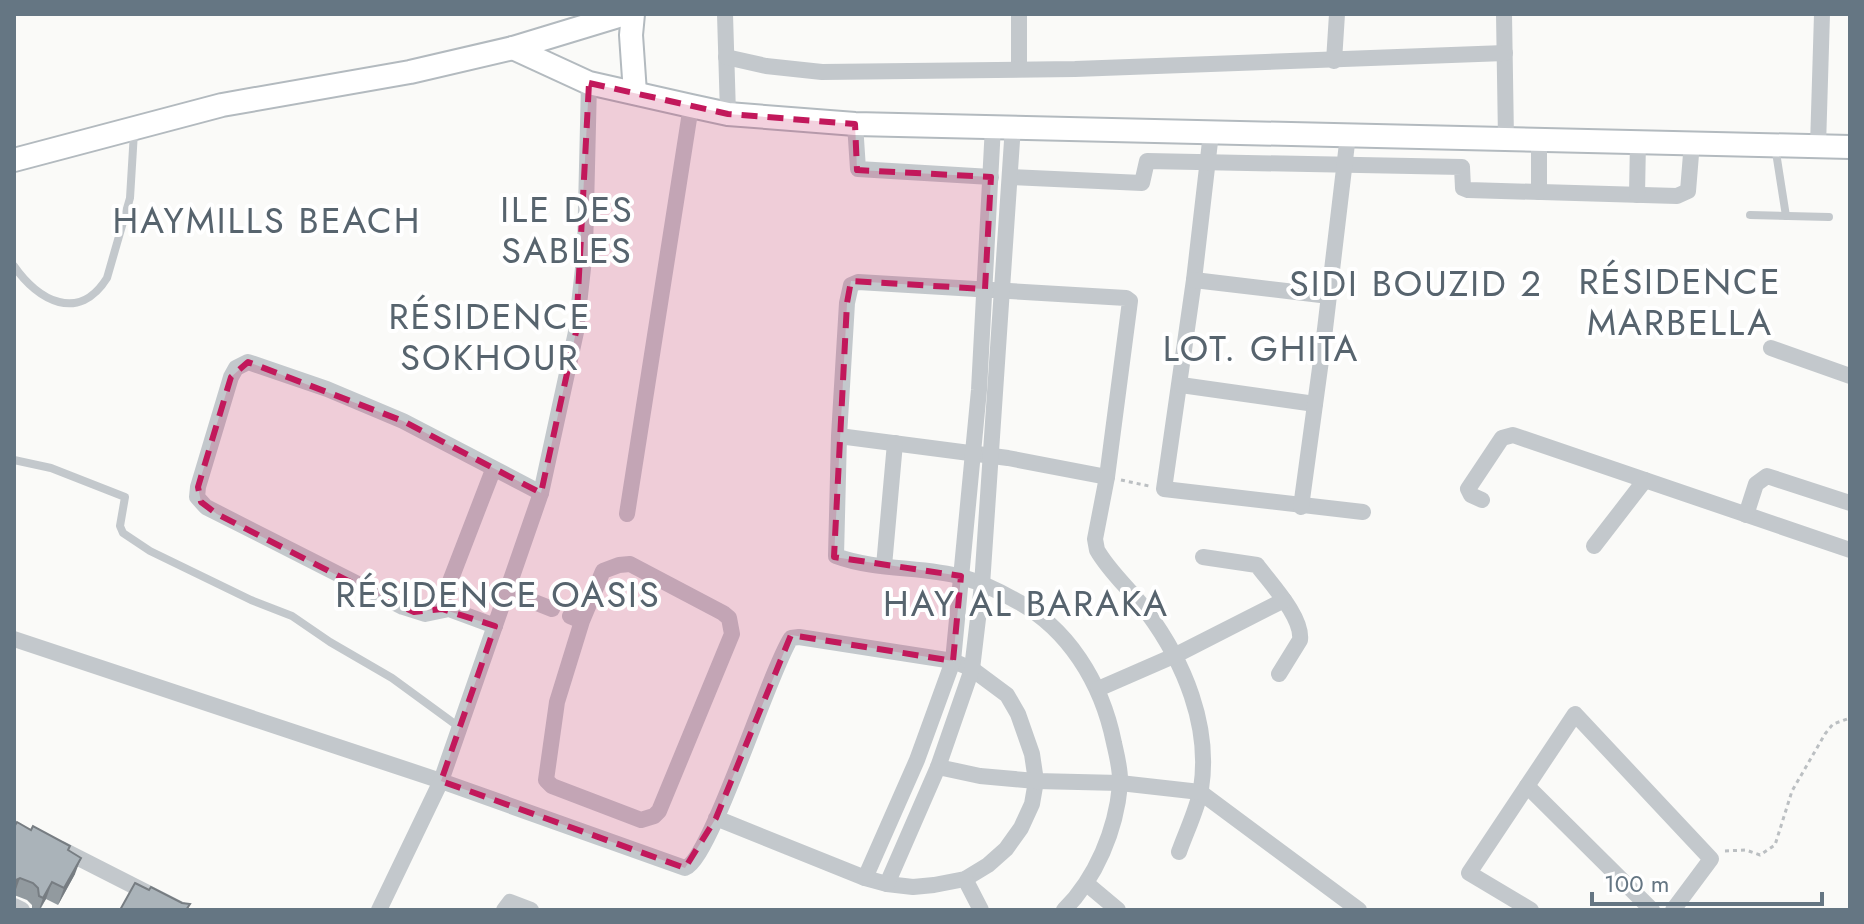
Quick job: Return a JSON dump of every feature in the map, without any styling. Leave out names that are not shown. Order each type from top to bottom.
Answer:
[{"type":"street","points":[[14,160],[222,105],[410,72],[513,48],[625,14]]},
{"type":"street","points":[[633,14],[631,35],[635,93]]},
{"type":"street","points":[[725,14],[728,114]]},
{"type":"street","points":[[1019,14],[1019,69]]},
{"type":"street","points":[[1334,61],[1337,14]]},
{"type":"street","points":[[1504,14],[1506,139]]},
{"type":"street","points":[[1818,146],[1822,14]]},
{"type":"street","points":[[513,48],[589,83],[691,106],[728,114],[855,124],[1850,147]]},
{"type":"street","points":[[726,57],[766,66],[822,72],[1334,61],[1505,53]]},
{"type":"street","points":[[379,910],[441,781],[541,493],[576,332],[585,250],[589,83]]},
{"type":"street","points":[[627,514],[691,106]]},
{"type":"street","points":[[855,124],[858,169],[991,177]]},
{"type":"street","points":[[865,878],[917,760],[953,661],[961,576],[981,455],[1002,290],[1010,177],[1003,126]]},
{"type":"street","points":[[887,884],[938,767],[972,669],[982,585],[981,455],[991,177],[1003,126]]},
{"type":"street","points":[[1010,177],[1142,183],[1149,129]]},
{"type":"street","points":[[1211,133],[1181,385],[1164,489],[1363,512]]},
{"type":"street","points":[[1301,507],[1348,135]]},
{"type":"street","points":[[1464,138],[1463,188],[1677,196],[1688,191],[1692,142]]},
{"type":"street","points":[[1539,138],[1539,192]]},
{"type":"street","points":[[1637,195],[1638,141]]},
{"type":"street","points":[[1147,161],[1462,167]]},
{"type":"street","points":[[1194,280],[1329,296]]},
{"type":"street","points":[[1064,910],[1087,884],[1102,853],[1120,783],[1111,728],[1098,689],[1074,651],[1039,615],[1013,599],[961,576],[884,566],[839,558],[835,554],[847,303],[852,283],[1126,298],[1130,301],[1107,477],[1095,539],[1097,550],[1148,613],[1185,674],[1201,736],[1204,761],[1200,792],[1179,852]]},
{"type":"street","points":[[1771,348],[1850,376]]},
{"type":"street","points":[[495,626],[449,609],[425,614],[403,607],[217,514],[201,502],[197,497],[198,487],[231,377],[236,368],[248,362],[327,389],[403,421],[541,493]]},
{"type":"street","points":[[1181,385],[1315,404]]},
{"type":"street","points":[[1482,500],[1469,493],[1468,489],[1500,441],[1509,435],[1850,550]]},
{"type":"street","points":[[839,436],[1052,465],[1107,477]]},
{"type":"street","points":[[884,566],[895,443]]},
{"type":"street","points":[[439,610],[493,470]]},
{"type":"street","points":[[1746,515],[1756,484],[1767,476],[1850,503]]},
{"type":"street","points":[[1594,546],[1645,480]]},
{"type":"street","points":[[1203,557],[1257,565],[1284,600],[1301,633],[1300,640],[1279,674]]},
{"type":"street","points":[[630,564],[723,613],[732,626],[732,634],[659,811],[647,818],[641,820],[552,786],[546,780],[557,702],[576,618],[603,571],[630,564]]},
{"type":"street","points":[[506,591],[552,609]]},
{"type":"street","points":[[1098,689],[1176,655],[1284,600]]},
{"type":"street","points":[[14,639],[441,781],[685,868],[694,862],[716,818],[791,638],[953,661],[972,669],[1007,695],[1018,714],[1032,754],[1036,781],[1032,804],[1021,828],[1006,849],[965,879],[913,887],[887,884],[716,818]]},
{"type":"street","points":[[1531,910],[1469,873],[1575,714],[1711,859],[1673,910]]},
{"type":"street","points":[[938,767],[980,776],[1120,783],[1200,792],[1359,910]]},
{"type":"street","points":[[1527,786],[1652,910]]},
{"type":"street","points":[[45,840],[181,910]]},
{"type":"street","points":[[965,879],[981,910]]},
{"type":"street","points":[[1087,884],[1118,910]]},
{"type":"street","points":[[504,910],[510,902],[531,910]]},
{"type":"street","points":[[14,906],[22,910]]},
{"type":"lane","points":[[14,266],[37,292],[55,302],[68,304],[86,300],[102,287],[127,216],[135,127]]},
{"type":"lane","points":[[1774,145],[1786,216]]},
{"type":"lane","points":[[1750,215],[1829,217]]},
{"type":"lane","points":[[14,460],[51,468],[92,486],[121,494],[125,497],[120,526],[130,538],[251,600],[292,616],[392,678],[459,728]]},
{"type":"path","points":[[1107,477],[1164,489]]},
{"type":"path","points":[[1711,859],[1728,849],[1760,855],[1775,845],[1792,791],[1825,734],[1833,724],[1850,718]]},
{"type":"highlighted area","points":[[589,83],[728,114],[855,124],[857,170],[991,177],[985,289],[851,281],[847,303],[834,557],[961,576],[953,661],[791,635],[716,818],[685,868],[441,781],[495,626],[442,609],[414,612],[368,591],[217,514],[201,502],[198,487],[231,377],[248,362],[403,421],[541,493],[576,332]]},
{"type":"building","points":[[17,822],[31,830],[33,826],[70,846],[68,850],[81,858],[64,888],[52,882],[43,898],[33,883],[20,878],[14,881],[14,827]]},
{"type":"building","points":[[135,883],[190,904],[186,910],[120,910]]},
{"type":"district","name":"HAYMILLS BEACH","points":[[267,220]]},
{"type":"district","name":"ILE DES SABLES","points":[[567,230]]},
{"type":"district","name":"SIDI BOUZID 2","points":[[1416,283]]},
{"type":"district","name":"RÉSIDENCE MARBELLA","points":[[1680,302]]},
{"type":"district","name":"RÉSIDENCE SOKHOUR","points":[[490,336]]},
{"type":"district","name":"LOT. GHITA","points":[[1261,348]]},
{"type":"district","name":"RÉSIDENCE OASIS","points":[[498,594]]},
{"type":"district","name":"HAY AL BARAKA","points":[[1026,603]]}]
